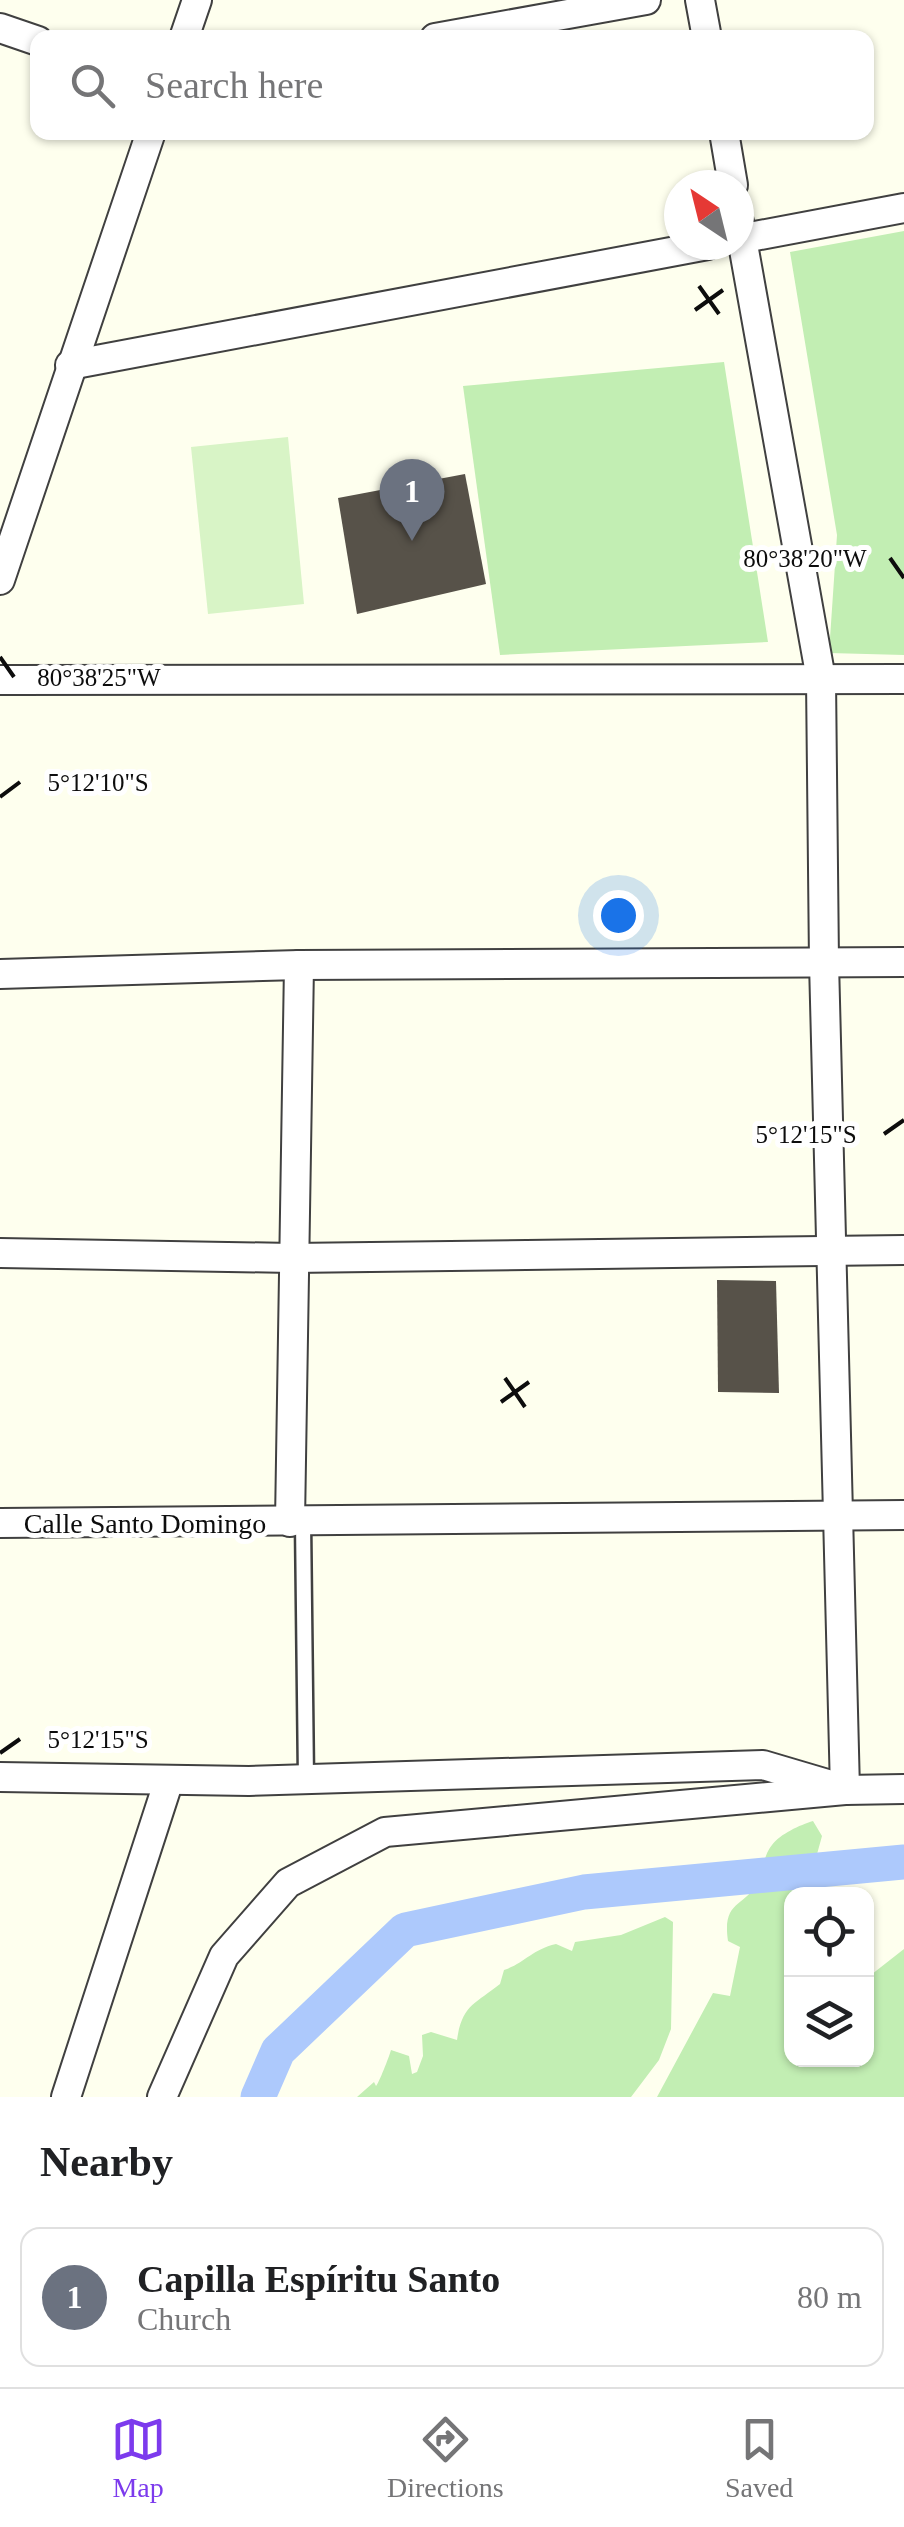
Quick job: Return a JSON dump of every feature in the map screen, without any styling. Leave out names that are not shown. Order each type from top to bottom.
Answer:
[{"type":"street","points":[[187,30],[197,0]]},
{"type":"street","points":[[480,30],[646,0]]},
{"type":"street","points":[[700,0],[706,30]]},
{"type":"street","points":[[0,28],[30,37]]},
{"type":"street","points":[[0,580],[148,140]]},
{"type":"street","points":[[725,140],[730,170]]},
{"type":"street","points":[[754,231],[904,208]]},
{"type":"street","points":[[70,365],[664,253]]},
{"type":"street","points":[[745,260],[821,679],[824,962],[845,1790]]},
{"type":"street","points":[[0,680],[904,679]]},
{"type":"street","points":[[0,974],[298,965],[904,962]]},
{"type":"street","points":[[296,1522],[292,1258],[298,965]]},
{"type":"street","points":[[0,1252],[292,1258],[904,1250]]},
{"type":"street","name":"Calle Santo Domingo","points":[[0,1523],[904,1515]]},
{"type":"street","points":[[0,1777],[306,1780],[762,1765],[845,1790]]},
{"type":"street","points":[[66,2097],[169,1780]]},
{"type":"street","points":[[162,2097],[224,1956],[288,1883],[385,1832],[845,1790],[904,1789]]},
{"type":"lane","points":[[296,1522],[306,1780]]},
{"type":"green space","points":[[904,231],[904,655],[829,653],[837,535],[790,252]]},
{"type":"green space","points":[[724,362],[768,642],[500,655],[463,386]]},
{"type":"green space","points":[[288,437],[304,604],[208,614],[191,447]]},
{"type":"green space","points":[[813,1821],[822,1836],[808,1887],[784,1887],[784,2067],[874,2067],[874,1973],[904,1949],[904,2097],[657,2097],[713,1993],[730,1996],[740,1947],[728,1941],[728,1918],[758,1882],[767,1853],[791,1830]]},
{"type":"green space","points":[[665,1917],[673,1922],[671,2029],[659,2060],[631,2097],[357,2097],[374,2082],[376,2086],[391,2050],[409,2056],[412,2074],[417,2072],[423,2056],[422,2035],[431,2032],[457,2040],[466,2012],[500,1984],[504,1970],[556,1944],[572,1951],[575,1942],[621,1935]]},
{"type":"building","points":[[465,474],[486,584],[357,614],[338,498]]},
{"type":"building","points":[[717,1280],[776,1281],[779,1393],[718,1392]]},
{"type":"waterway","points":[[258,2097],[278,2051],[405,1930],[584,1892],[904,1862]]},
{"type":"place","name":"Capilla Espíritu Santo","points":[[412,541]]}]
